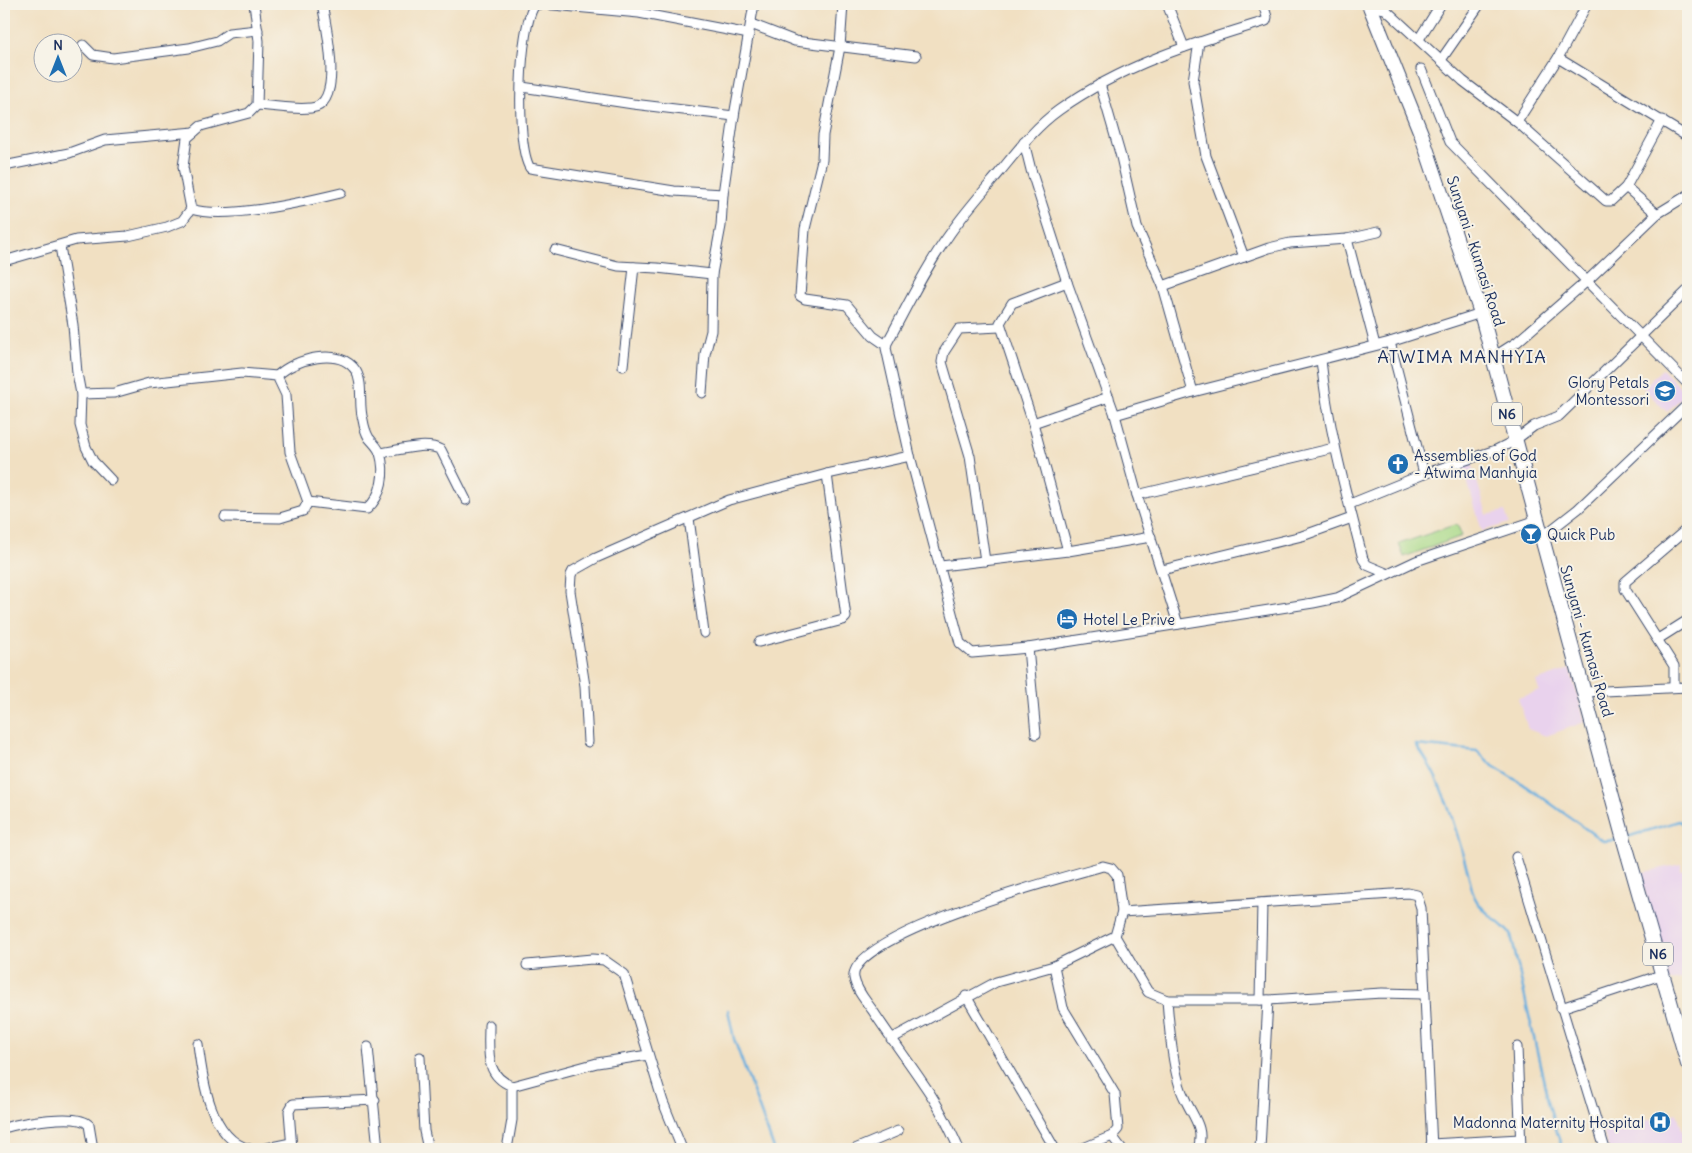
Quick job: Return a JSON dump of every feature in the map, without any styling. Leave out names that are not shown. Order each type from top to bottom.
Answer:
[{"type":"main road","name":"Sunyani - Kumasi Road","points":[[1370,5],[1422,136],[1481,313],[1514,441],[1624,838],[1664,974]]},
{"type":"main road","name":"N6","points":[[1664,974],[1685,1041],[1688,1064]]},
{"type":"street","points":[[4,261],[76,240],[128,236],[182,221],[191,209],[183,167],[187,138],[201,126],[249,113],[257,105],[259,88],[258,30],[254,4]]},
{"type":"street","points":[[257,105],[312,108],[323,104],[328,97],[330,42],[325,4]]},
{"type":"street","points":[[723,194],[674,191],[530,168],[523,144],[521,121],[522,87],[528,19],[535,5],[542,4],[639,13],[750,29],[795,41],[916,56]]},
{"type":"street","points":[[702,393],[706,354],[711,330],[712,274],[722,226],[723,194],[734,116],[754,4]]},
{"type":"street","points":[[843,4],[840,47],[823,135],[821,166],[805,229],[800,296],[805,299],[847,305],[874,336],[886,345],[910,456],[941,566],[960,643],[966,649],[972,652],[984,653],[1028,648],[1336,598],[1386,573],[1536,520]]},
{"type":"street","points":[[1167,4],[1184,47]]},
{"type":"street","points":[[886,345],[948,235],[1024,142],[1058,111],[1100,84],[1143,62],[1266,21],[1263,4]]},
{"type":"street","points":[[1419,39],[1441,4]]},
{"type":"street","points":[[1441,60],[1480,4]]},
{"type":"street","points":[[1517,122],[1558,58],[1587,4]]},
{"type":"street","points":[[1370,5],[1385,9],[1463,82],[1517,122],[1606,202],[1611,202],[1626,187],[1662,120]]},
{"type":"street","points":[[83,45],[93,55],[113,58],[189,48],[217,41],[229,34],[258,30]]},
{"type":"street","points":[[1199,42],[1193,82],[1206,156],[1244,257]]},
{"type":"street","points":[[1558,58],[1688,137]]},
{"type":"street","points":[[1421,69],[1450,142],[1688,384]]},
{"type":"street","points":[[1100,84],[1121,157],[1137,227],[1163,286],[1192,392]]},
{"type":"street","points":[[522,87],[633,104],[734,116]]},
{"type":"street","points":[[4,166],[69,153],[105,140],[194,132]]},
{"type":"street","points":[[1024,142],[1031,170],[1067,282],[1115,415],[1137,495],[1178,624]]},
{"type":"street","points":[[1626,187],[1657,214]]},
{"type":"street","points":[[191,209],[202,213],[227,213],[341,194]]},
{"type":"street","points":[[1492,358],[1517,342],[1587,281],[1657,214],[1688,196]]},
{"type":"street","points":[[1163,286],[1244,257],[1290,244],[1347,239],[1378,232]]},
{"type":"street","points":[[1347,239],[1375,345]]},
{"type":"street","points":[[60,246],[73,325],[77,373],[81,394],[80,425],[86,446],[94,461],[110,480]]},
{"type":"street","points":[[555,250],[608,264],[712,274]]},
{"type":"street","points":[[623,366],[634,267]]},
{"type":"street","points":[[1067,282],[1012,303],[1003,316],[1000,327],[1033,423],[1068,551]]},
{"type":"street","points":[[1350,504],[1514,441],[1534,426],[1560,416],[1688,290]]},
{"type":"street","points":[[1115,415],[1192,392],[1390,342],[1481,313]]},
{"type":"street","points":[[985,561],[970,456],[942,362],[942,356],[959,329],[1000,327]]},
{"type":"street","points":[[1390,342],[1424,474]]},
{"type":"street","points":[[81,394],[114,393],[149,383],[242,373],[277,376],[284,369],[315,358],[345,362],[355,370],[360,381],[363,421],[369,438],[380,453],[383,482],[376,502],[367,509],[308,502]]},
{"type":"street","points":[[1321,360],[1334,448],[1363,559],[1367,565],[1386,573]]},
{"type":"street","points":[[225,516],[280,518],[303,511],[308,502],[290,452],[286,395],[277,376]]},
{"type":"street","points":[[1033,423],[1109,398]]},
{"type":"street","points":[[1542,537],[1578,509],[1688,404]]},
{"type":"street","points":[[380,453],[435,446],[441,450],[466,500]]},
{"type":"street","points":[[1137,495],[1334,448]]},
{"type":"street","points":[[588,742],[584,686],[570,592],[571,575],[578,568],[596,558],[729,500],[827,474],[910,456]]},
{"type":"street","points":[[759,642],[843,620],[846,617],[827,474]]},
{"type":"street","points":[[689,518],[704,633]]},
{"type":"street","points":[[1162,570],[1302,536],[1352,518]]},
{"type":"street","points":[[1674,687],[1674,666],[1625,589],[1625,582],[1688,528]]},
{"type":"street","points":[[941,566],[1068,551],[1151,537]]},
{"type":"street","points":[[1658,639],[1688,620]]},
{"type":"street","points":[[1028,648],[1036,734]]},
{"type":"street","points":[[1584,692],[1688,687]]},
{"type":"street","points":[[1516,857],[1605,1149]]},
{"type":"street","points":[[959,1149],[928,1090],[858,989],[854,977],[854,969],[863,956],[929,922],[992,898],[1103,866],[1111,868],[1116,875],[1122,912],[1115,936],[1148,992],[1167,1000],[1264,1000],[1382,993],[1423,994]]},
{"type":"street","points":[[1122,912],[1408,893],[1417,895],[1420,908],[1431,1147],[1520,1139]]},
{"type":"street","points":[[1260,1149],[1264,1000],[1262,902]]},
{"type":"street","points":[[891,1039],[966,996],[996,982],[1054,966],[1115,936]]},
{"type":"street","points":[[527,965],[592,958],[604,960],[614,965],[624,974],[663,1102],[682,1149]]},
{"type":"street","points":[[1054,966],[1063,1008],[1115,1094],[1118,1129],[1112,1136],[1081,1149]]},
{"type":"street","points":[[1561,1008],[1664,974]]},
{"type":"street","points":[[966,996],[1055,1149]]},
{"type":"street","points":[[1167,1000],[1171,1041],[1184,1098],[1200,1129],[1201,1141],[1198,1149]]},
{"type":"street","points":[[488,1025],[489,1056],[493,1073],[502,1082],[512,1086],[597,1063],[626,1060],[648,1055]]},
{"type":"street","points":[[198,1044],[203,1085],[212,1110],[230,1137],[250,1149]]},
{"type":"street","points":[[368,1047],[375,1100],[378,1149]]},
{"type":"street","points":[[1517,1047],[1521,1149]]},
{"type":"street","points":[[420,1057],[424,1131],[428,1149]]},
{"type":"street","points":[[507,1149],[512,1120],[512,1086]]},
{"type":"street","points":[[262,1149],[292,1146],[289,1111],[293,1104],[375,1100]]},
{"type":"street","points":[[4,1128],[30,1122],[80,1119],[89,1124],[93,1149]]},
{"type":"street","points":[[855,1149],[898,1131]]},
{"type":"street","points":[[1112,1136],[1122,1149]]},
{"type":"shaded area","name":"Glory Petals Montessori","points":[[1662,369],[1686,393],[1667,412],[1643,388]]},
{"type":"shaded area","points":[[1472,464],[1487,515],[1505,511],[1509,523],[1482,531],[1463,467]]},
{"type":"shaded area","points":[[1570,669],[1585,722],[1546,736],[1528,729],[1518,698],[1539,691],[1536,681]]},
{"type":"shaded area","points":[[1681,864],[1681,870],[1688,869],[1688,978],[1669,981],[1640,873]]},
{"type":"shaded area","name":"Madonna Maternity Hospital","points":[[1677,1113],[1688,1149],[1609,1149],[1603,1131]]},
{"type":"green space","points":[[1457,524],[1462,536],[1404,557],[1399,544]]},
{"type":"waterway","points":[[1416,745],[1433,772],[1446,801],[1474,896],[1481,907],[1511,935],[1549,1105],[1562,1149]]},
{"type":"waterway","points":[[1416,745],[1477,751],[1493,766],[1529,788],[1603,841],[1619,840]]},
{"type":"waterway","points":[[1627,837],[1679,821],[1688,827]]},
{"type":"waterway","points":[[728,1010],[734,1039],[774,1149]]},
{"type":"place","name":"Glory Petals Montessori","points":[[1665,391]]},
{"type":"place","name":"Assemblies of God - Atwima Manhyia","points":[[1398,464]]},
{"type":"place","name":"Quick Pub","points":[[1531,534]]},
{"type":"place","name":"Hotel Le Prive","points":[[1067,619]]},
{"type":"place","name":"Madonna Maternity Hospital","points":[[1660,1122]]},
{"type":"district","name":"ATWIMA MANHYIA","points":[[1462,356]]}]
